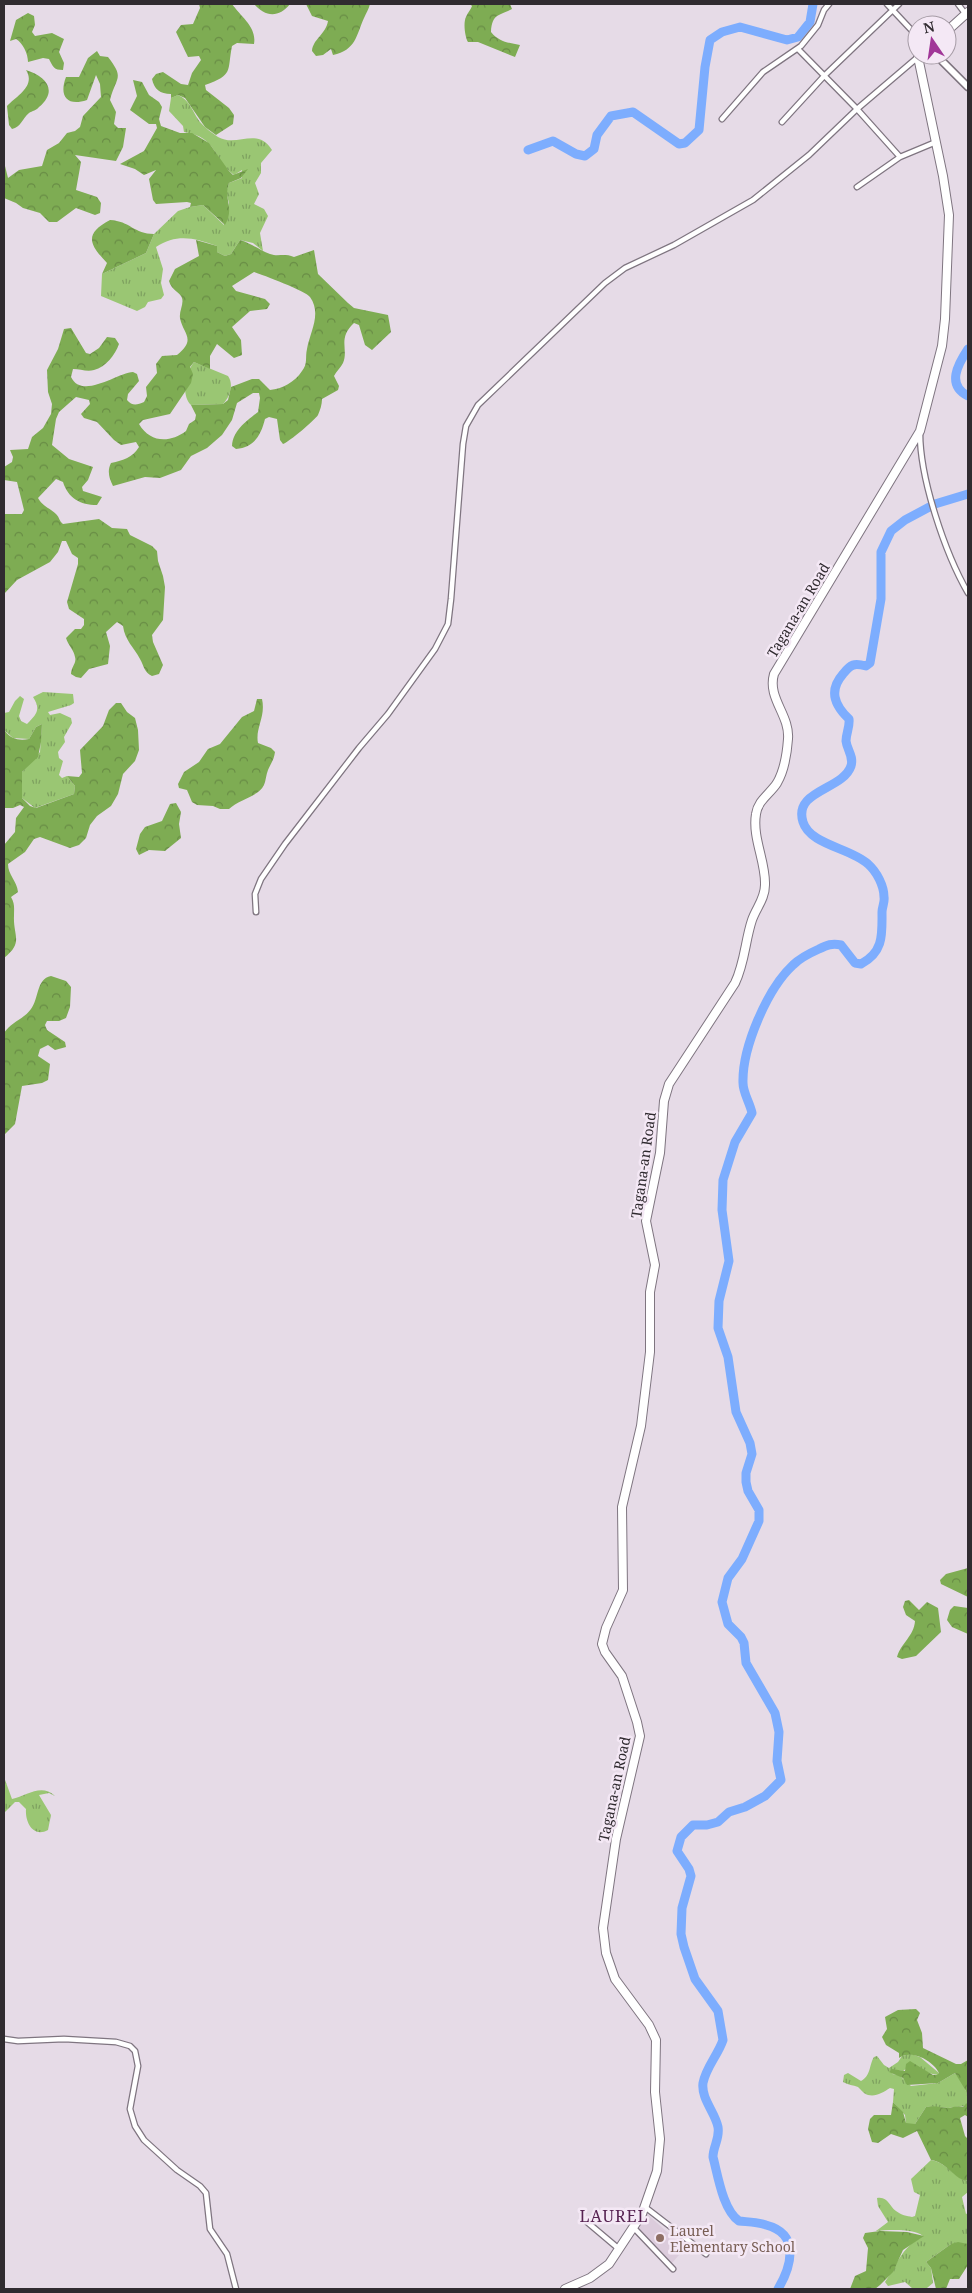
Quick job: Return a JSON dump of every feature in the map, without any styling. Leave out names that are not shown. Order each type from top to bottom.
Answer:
[{"type":"main road","points":[[957,23],[968,14]]},
{"type":"main road","name":"Tagana-an Road","points":[[565,2289],[597,2274],[609,2264],[634,2228],[645,2208],[655,2183],[659,2161],[660,2132],[655,2092],[657,2044],[651,2028],[615,1978],[606,1953],[603,1928],[615,1844],[640,1736],[622,1676],[605,1652],[602,1640],[623,1590],[622,1507],[641,1426],[650,1352],[650,1292],[656,1265],[653,1247],[647,1230],[646,1216],[659,1158],[664,1101],[669,1084],[735,982],[745,958],[752,919],[763,897],[765,879],[758,850],[756,816],[761,801],[778,781],[788,738],[786,722],[773,692],[774,674],[920,430],[942,346],[945,324],[949,215],[922,65]]},
{"type":"street","points":[[722,119],[763,72],[798,49],[818,25],[829,4]]},
{"type":"street","points":[[887,4],[907,25]]},
{"type":"street","points":[[782,122],[825,75],[899,4]]},
{"type":"street","points":[[958,4],[968,14]]},
{"type":"street","points":[[798,49],[858,109],[900,157]]},
{"type":"street","points":[[256,912],[256,894],[261,879],[359,748],[397,703],[443,636],[451,599],[464,439],[469,419],[478,405],[605,283],[637,262],[674,245],[753,200],[809,155],[858,109],[909,65]]},
{"type":"street","points":[[946,65],[968,87]]},
{"type":"street","points":[[857,187],[900,157],[936,142]]},
{"type":"street","points":[[920,430],[920,452],[944,541],[968,593]]},
{"type":"street","points":[[4,2039],[18,2042],[64,2039],[116,2042],[130,2046],[135,2051],[138,2066],[130,2109],[135,2126],[142,2137],[169,2163],[200,2186],[206,2193],[210,2229],[227,2254],[236,2289]]},
{"type":"street","points":[[645,2208],[706,2254]]},
{"type":"street","points":[[587,2222],[619,2248]]},
{"type":"street","points":[[634,2228],[673,2268]]},
{"type":"shaded area","name":"Laurel Elementary School","points":[[647,2214],[685,2248],[672,2263],[634,2228]]},
{"type":"green space","points":[[199,4],[232,4],[248,22],[254,38],[254,44],[237,43],[232,46],[228,71],[221,78],[205,85],[206,90],[229,108],[234,115],[233,124],[216,135],[205,127],[185,98],[178,95],[171,98],[171,94],[161,92],[154,86],[152,79],[156,74],[163,72],[181,84],[188,85],[192,73],[201,60],[199,56],[188,57],[176,32],[181,25],[193,24],[200,8]]},
{"type":"green space","points":[[254,4],[290,4],[281,12],[272,14],[263,11]]},
{"type":"green space","points":[[306,4],[370,4],[351,46],[341,53],[333,55],[331,49],[323,55],[316,56],[312,51],[313,47],[327,26],[328,21],[312,16]]},
{"type":"green space","points":[[470,4],[510,4],[512,9],[495,18],[491,32],[501,40],[520,45],[515,57],[478,42],[468,42],[465,33],[465,23],[472,6]]},
{"type":"green space","points":[[28,13],[34,16],[35,25],[32,32],[35,36],[52,33],[64,39],[59,52],[64,63],[63,70],[54,68],[49,59],[43,58],[28,62],[26,52],[21,43],[16,39],[10,41],[16,20]]},
{"type":"green space","points":[[97,51],[100,56],[108,57],[118,74],[110,100],[116,112],[114,124],[118,128],[126,128],[123,147],[116,161],[75,155],[81,162],[76,190],[97,197],[101,203],[100,213],[95,215],[76,208],[57,222],[49,222],[40,213],[23,208],[4,198],[4,162],[8,178],[19,170],[42,166],[47,150],[59,143],[67,133],[75,131],[80,127],[83,116],[101,97],[100,84],[96,75],[87,100],[74,102],[66,98],[63,89],[64,83],[66,77],[79,77],[88,58]]},
{"type":"green space","points":[[26,70],[44,80],[49,89],[48,95],[38,108],[29,113],[19,125],[12,129],[9,125],[7,106],[27,86],[29,81]]},
{"type":"green space","points":[[133,80],[142,82],[149,95],[159,102],[162,107],[159,119],[161,126],[180,133],[192,133],[209,143],[233,175],[248,169],[241,178],[229,183],[227,194],[229,213],[225,225],[203,205],[190,207],[191,203],[187,202],[156,204],[153,200],[149,179],[156,170],[144,175],[135,169],[120,164],[144,151],[157,128],[156,124],[149,124],[130,110],[137,96]]},
{"type":"green space","points":[[178,95],[188,103],[202,124],[218,137],[225,140],[260,139],[272,150],[261,163],[261,173],[255,183],[259,194],[254,204],[264,209],[268,216],[260,233],[263,251],[253,243],[240,240],[231,254],[225,256],[217,252],[217,246],[194,239],[179,238],[164,243],[156,247],[163,269],[161,283],[164,295],[161,299],[148,302],[145,307],[137,311],[101,296],[102,274],[146,253],[154,234],[178,211],[203,205],[224,225],[229,203],[226,192],[229,183],[242,178],[242,170],[234,175],[203,139],[184,132],[183,126],[169,111],[171,98]]},
{"type":"green space","points":[[110,220],[117,221],[142,232],[154,234],[146,253],[102,274],[107,263],[96,250],[92,240],[96,230]]},
{"type":"green space","points":[[196,240],[217,246],[217,252],[225,256],[231,254],[240,240],[273,255],[294,257],[314,250],[318,274],[354,308],[388,315],[391,332],[372,350],[365,345],[359,325],[354,323],[346,334],[343,363],[334,376],[339,386],[338,390],[322,399],[316,418],[302,431],[283,444],[280,440],[277,419],[269,417],[265,419],[256,440],[242,448],[236,449],[232,446],[238,431],[245,422],[258,412],[259,393],[253,393],[237,403],[232,420],[222,435],[207,448],[191,456],[181,470],[160,478],[145,477],[113,486],[109,474],[111,463],[124,460],[134,454],[139,447],[136,442],[121,445],[97,422],[84,418],[81,414],[90,404],[89,400],[76,397],[59,412],[52,445],[69,459],[93,467],[88,480],[82,487],[83,491],[102,497],[97,505],[85,504],[71,496],[63,482],[56,479],[38,498],[56,514],[63,524],[99,519],[112,528],[127,529],[130,535],[152,546],[157,551],[165,587],[163,620],[152,635],[163,665],[159,674],[152,676],[146,671],[128,640],[123,626],[117,622],[106,632],[110,646],[108,664],[89,669],[81,678],[76,677],[71,674],[75,659],[66,638],[75,629],[81,629],[84,625],[84,619],[69,609],[67,602],[78,558],[72,554],[66,541],[62,541],[58,552],[50,562],[17,580],[4,594],[4,514],[22,514],[24,510],[17,482],[4,480],[4,467],[12,462],[13,457],[10,450],[28,449],[32,437],[43,428],[51,414],[52,404],[48,392],[47,370],[58,349],[64,329],[71,328],[86,353],[90,354],[99,348],[107,337],[115,338],[119,344],[110,360],[102,366],[89,371],[73,369],[71,377],[76,383],[83,386],[91,386],[133,372],[137,374],[139,381],[128,394],[127,400],[135,404],[144,402],[147,396],[146,387],[157,373],[156,364],[162,356],[177,355],[188,340],[180,318],[182,298],[169,281],[175,269],[199,256]],"holes":[[[254,272],[284,283],[310,297],[315,310],[315,316],[304,368],[292,382],[279,388],[270,390],[259,379],[252,379],[231,387],[228,400],[223,404],[191,405],[196,415],[195,420],[180,435],[167,439],[154,438],[149,435],[139,424],[143,420],[170,414],[191,383],[193,374],[190,367],[194,362],[210,369],[210,356],[217,344],[234,358],[242,355],[241,340],[232,327],[250,311],[267,309],[270,304],[265,299],[236,291],[232,286]]]},
{"type":"green space","points":[[194,362],[228,376],[231,383],[230,390],[228,398],[223,404],[191,405],[188,401],[185,384],[188,372]]},
{"type":"green space","points":[[43,692],[73,694],[74,703],[48,712],[50,715],[60,713],[71,718],[72,723],[64,737],[65,742],[58,752],[59,758],[63,761],[59,775],[62,778],[67,776],[75,786],[74,794],[35,808],[22,798],[22,772],[40,752],[42,724],[36,727],[29,739],[13,738],[5,731],[4,713],[9,712],[20,696],[24,699],[19,716],[21,721],[27,724],[37,711],[37,705],[33,697]]},
{"type":"green space","points":[[257,699],[262,699],[263,705],[257,738],[258,743],[271,748],[275,752],[264,785],[253,795],[229,809],[197,805],[192,802],[187,790],[179,788],[178,784],[184,772],[199,762],[208,749],[220,744],[242,717],[254,711]]},
{"type":"green space","points":[[116,703],[121,703],[127,712],[135,718],[139,750],[135,761],[123,774],[118,794],[111,806],[97,816],[90,825],[86,838],[79,845],[70,848],[40,837],[34,839],[25,852],[8,864],[18,892],[11,897],[14,906],[16,943],[14,948],[4,958],[4,845],[15,832],[16,818],[24,807],[20,805],[13,808],[4,808],[5,731],[16,739],[29,739],[36,727],[42,724],[38,757],[22,772],[22,798],[30,806],[36,808],[74,794],[75,786],[67,776],[79,777],[82,773],[80,750],[103,726],[109,710]]},
{"type":"green space","points":[[176,803],[181,812],[179,824],[181,838],[165,851],[149,850],[139,855],[136,849],[140,834],[145,827],[162,821],[170,804]]},
{"type":"green space","points":[[51,976],[66,981],[71,987],[70,1007],[66,1018],[59,1021],[47,1021],[45,1025],[47,1030],[65,1042],[66,1047],[55,1050],[48,1045],[40,1049],[38,1056],[50,1064],[48,1080],[42,1083],[22,1086],[15,1124],[4,1135],[4,1033],[31,1009],[40,985],[46,978]]},
{"type":"green space","points":[[968,1568],[968,1597],[941,1584],[940,1580],[946,1574]]},
{"type":"green space","points":[[909,1600],[919,1610],[927,1602],[938,1608],[941,1632],[916,1656],[902,1659],[897,1657],[912,1631],[915,1621],[906,1615],[903,1607],[905,1601]]},
{"type":"green space","points":[[954,1606],[968,1608],[968,1634],[952,1627],[947,1620],[950,1610]]},
{"type":"green space","points":[[4,1777],[12,1799],[39,1790],[50,1792],[55,1796],[49,1793],[39,1795],[51,1815],[48,1830],[38,1832],[34,1830],[27,1819],[26,1809],[19,1802],[15,1802],[4,1813]]},
{"type":"green space","points":[[916,2009],[920,2013],[917,2020],[922,2033],[923,2048],[956,2064],[961,2064],[968,2060],[968,2102],[966,2091],[955,2073],[938,2083],[907,2085],[903,2078],[889,2072],[892,2069],[905,2071],[906,2064],[910,2061],[933,2075],[939,2073],[932,2064],[922,2058],[910,2055],[899,2058],[899,2053],[886,2045],[882,2037],[887,2029],[885,2017],[898,2010]]},
{"type":"green space","points":[[911,2054],[920,2057],[939,2073],[938,2075],[912,2068],[907,2068],[903,2071],[898,2070],[892,2074],[899,2075],[911,2086],[938,2083],[955,2073],[967,2093],[966,2107],[926,2107],[915,2124],[906,2124],[905,2115],[893,2102],[894,2089],[890,2088],[877,2095],[867,2095],[858,2087],[843,2082],[844,2075],[848,2073],[861,2081],[864,2079],[874,2057],[877,2056],[889,2068],[898,2062],[902,2056]]},
{"type":"green space","points":[[893,2102],[903,2112],[906,2123],[915,2124],[926,2107],[963,2107],[968,2102],[968,2117],[965,2115],[960,2118],[965,2136],[968,2139],[968,2180],[960,2179],[941,2163],[931,2160],[917,2131],[903,2138],[891,2134],[878,2143],[872,2142],[868,2129],[870,2119],[874,2115],[891,2115]]},
{"type":"green space","points":[[931,2160],[941,2163],[965,2181],[968,2180],[968,2192],[962,2197],[966,2214],[968,2213],[968,2244],[951,2244],[926,2262],[931,2268],[933,2283],[927,2288],[913,2289],[905,2282],[888,2286],[885,2282],[901,2256],[909,2246],[923,2236],[919,2233],[907,2231],[876,2231],[888,2222],[878,2206],[877,2198],[884,2198],[894,2209],[904,2215],[915,2216],[920,2195],[914,2192],[911,2179]]},
{"type":"green space","points":[[880,2231],[907,2232],[924,2236],[903,2250],[893,2272],[875,2289],[850,2289],[855,2276],[866,2271],[868,2248],[863,2238],[865,2233]]},
{"type":"green space","points":[[958,2242],[968,2244],[968,2265],[959,2279],[950,2279],[946,2289],[936,2289],[931,2268],[926,2262],[951,2244]]},
{"type":"waterway","points":[[528,150],[553,141],[576,154],[585,156],[594,149],[597,135],[611,116],[633,112],[679,144],[685,143],[699,130],[705,67],[710,40],[722,32],[740,27],[787,40],[798,37],[810,22],[813,4]]},
{"type":"waterway","points":[[968,349],[956,374],[957,386],[968,396]]},
{"type":"waterway","points":[[778,2289],[787,2271],[790,2252],[789,2243],[777,2229],[766,2225],[739,2221],[733,2216],[725,2201],[719,2183],[713,2157],[718,2127],[704,2095],[703,2083],[723,2040],[718,2011],[695,1979],[681,1934],[682,1908],[691,1876],[689,1869],[677,1851],[681,1837],[693,1825],[707,1825],[718,1822],[729,1812],[745,1807],[765,1796],[781,1780],[777,1761],[779,1732],[775,1713],[746,1663],[744,1643],[741,1637],[728,1624],[722,1602],[728,1578],[742,1559],[759,1521],[759,1510],[748,1491],[746,1482],[746,1473],[752,1454],[750,1443],[736,1412],[728,1357],[718,1328],[719,1301],[729,1261],[722,1210],[723,1180],[735,1142],[752,1113],[743,1087],[744,1069],[747,1053],[758,1020],[774,989],[795,963],[825,946],[832,944],[841,945],[855,963],[861,964],[869,959],[878,948],[882,928],[884,899],[883,888],[877,875],[861,859],[814,836],[807,830],[803,822],[802,811],[805,803],[839,780],[851,766],[852,759],[846,741],[849,719],[837,703],[835,697],[836,686],[848,668],[853,665],[866,666],[870,663],[881,599],[881,552],[891,531],[905,520],[935,504],[968,494]]},
{"type":"place","name":"Laurel Elementary School","points":[[660,2238]]},
{"type":"district","name":"LAUREL","points":[[614,2216]]}]
